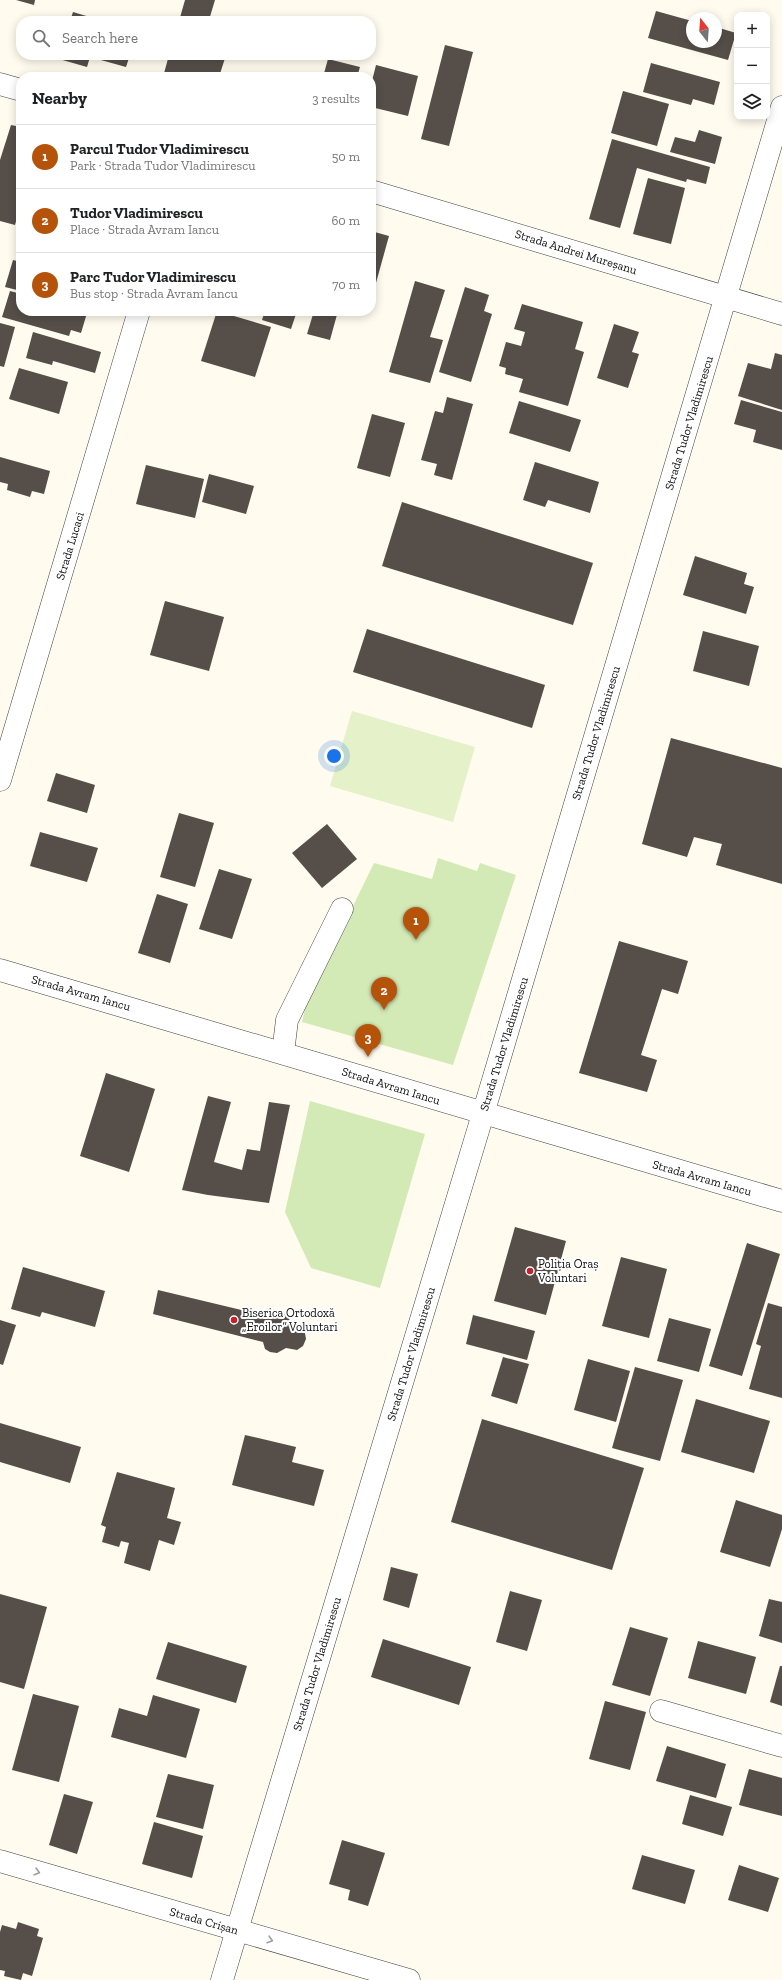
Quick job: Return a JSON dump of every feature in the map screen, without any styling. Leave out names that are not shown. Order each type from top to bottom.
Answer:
[{"type":"street","points":[[0,84],[16,89]]},
{"type":"street","name":"Strada Tudor Vladimirescu","points":[[222,1980],[483,1114],[782,107]]},
{"type":"street","name":"Strada Andrei Mureșanu","points":[[376,192],[782,314]]},
{"type":"street","name":"Strada Lucaci","points":[[0,780],[138,316]]},
{"type":"street","points":[[283,1053],[287,1020],[342,909]]},
{"type":"street","name":"Strada Avram Iancu","points":[[0,970],[283,1053],[483,1114],[782,1201]]},
{"type":"street","points":[[661,1711],[782,1746]]},
{"type":"street","name":"Strada Crișan","points":[[0,1861],[409,1980]]},
{"type":"green space","points":[[352,711],[475,747],[453,822],[330,786]]},
{"type":"green space","points":[[438,858],[477,871],[480,863],[516,875],[453,1065],[302,1022],[307,1000],[374,863],[432,879]]},
{"type":"green space","points":[[310,1101],[425,1134],[380,1288],[311,1268],[285,1212]]},
{"type":"building","points":[[16,0],[35,0],[34,5]]},
{"type":"building","points":[[185,0],[215,0],[210,16],[180,16]]},
{"type":"building","points":[[656,11],[686,19],[686,48],[722,48],[722,29],[734,32],[734,40],[728,60],[648,38]]},
{"type":"building","points":[[73,12],[86,16],[72,16]]},
{"type":"building","points":[[445,45],[473,52],[449,146],[421,139]]},
{"type":"building","points":[[62,60],[89,60],[87,67]]},
{"type":"building","points":[[101,60],[128,60],[126,67]]},
{"type":"building","points":[[168,60],[224,60],[221,72],[164,72]]},
{"type":"building","points":[[328,60],[360,67],[358,72],[324,72]]},
{"type":"building","points":[[651,63],[720,82],[714,105],[693,99],[691,105],[643,92]]},
{"type":"building","points":[[376,65],[418,76],[408,116],[376,108],[376,72],[374,72]]},
{"type":"building","points":[[623,91],[669,104],[657,146],[611,133]]},
{"type":"building","points":[[11,125],[16,126],[15,225],[0,221],[0,160]]},
{"type":"building","points":[[699,130],[722,137],[715,164],[670,152],[675,137],[695,142]]},
{"type":"building","points":[[612,139],[710,167],[706,184],[687,179],[686,182],[637,168],[620,228],[589,219]]},
{"type":"building","points":[[648,178],[685,188],[671,244],[633,234]]},
{"type":"building","points":[[376,232],[389,236],[376,283]]},
{"type":"building","points":[[13,260],[16,261],[16,290],[5,287]]},
{"type":"building","points":[[415,281],[445,290],[430,337],[443,340],[430,383],[389,372]]},
{"type":"building","points":[[465,287],[489,295],[484,311],[492,314],[471,382],[439,372]]},
{"type":"building","points":[[10,291],[16,293],[16,316],[86,316],[81,333],[71,330],[69,336],[2,317]]},
{"type":"building","points":[[522,304],[583,322],[575,349],[584,352],[568,406],[519,392],[523,379],[505,374],[506,368],[499,366],[506,342],[521,346],[525,332],[514,329]]},
{"type":"building","points":[[215,316],[234,316],[271,327],[255,377],[201,361]]},
{"type":"building","points":[[263,316],[295,316],[291,329],[262,320]]},
{"type":"building","points":[[312,316],[337,316],[330,340],[307,334]]},
{"type":"building","points":[[0,323],[15,327],[4,367],[0,366]]},
{"type":"building","points":[[614,324],[639,332],[632,352],[639,354],[628,388],[597,378]]},
{"type":"building","points":[[33,332],[101,352],[95,373],[53,361],[52,365],[26,358]]},
{"type":"building","points":[[775,353],[782,355],[782,410],[738,396],[748,363],[771,369]]},
{"type":"building","points":[[19,368],[68,382],[59,414],[9,399]]},
{"type":"building","points":[[447,397],[473,404],[452,480],[434,475],[437,464],[421,460],[435,411],[443,413]]},
{"type":"building","points":[[741,400],[782,412],[782,450],[753,442],[756,430],[734,424]]},
{"type":"building","points":[[519,401],[581,420],[570,452],[509,433]]},
{"type":"building","points":[[372,414],[405,423],[390,477],[357,468]]},
{"type":"building","points":[[0,457],[50,471],[44,494],[32,491],[30,497],[7,490],[8,484],[0,482]]},
{"type":"building","points":[[535,462],[599,482],[590,513],[548,500],[545,507],[523,500]]},
{"type":"building","points":[[146,465],[204,479],[195,518],[136,504]]},
{"type":"building","points":[[209,474],[254,486],[246,514],[202,502]]},
{"type":"building","points":[[402,502],[593,563],[573,625],[382,566]]},
{"type":"building","points":[[695,556],[747,573],[744,584],[754,587],[746,614],[683,595]]},
{"type":"building","points":[[165,601],[224,617],[209,671],[150,655]]},
{"type":"building","points":[[367,629],[545,685],[532,728],[353,672]]},
{"type":"building","points":[[703,631],[759,646],[749,686],[693,671]]},
{"type":"building","points":[[671,738],[782,768],[782,884],[716,865],[722,844],[694,837],[687,857],[642,844]]},
{"type":"building","points":[[56,773],[95,785],[87,813],[47,801]]},
{"type":"building","points":[[179,813],[214,823],[195,887],[160,877]]},
{"type":"building","points":[[327,824],[357,859],[322,888],[292,853]]},
{"type":"building","points":[[40,832],[98,848],[87,882],[30,866]]},
{"type":"building","points":[[219,869],[252,879],[232,939],[199,929]]},
{"type":"building","points":[[157,894],[188,904],[170,963],[138,953]]},
{"type":"building","points":[[619,941],[688,961],[678,994],[662,989],[641,1055],[657,1060],[647,1092],[579,1073]]},
{"type":"building","points":[[106,1073],[155,1089],[129,1172],[80,1156]]},
{"type":"building","points":[[208,1096],[231,1102],[214,1162],[242,1170],[247,1149],[260,1151],[269,1102],[290,1105],[269,1203],[182,1190]]},
{"type":"building","name":"Poliția Oraș Voluntari","points":[[515,1227],[566,1241],[546,1315],[494,1301]]},
{"type":"building","points":[[747,1243],[780,1254],[742,1376],[709,1366]]},
{"type":"building","points":[[621,1257],[667,1269],[649,1338],[602,1326]]},
{"type":"building","points":[[23,1267],[105,1291],[95,1327],[42,1312],[40,1317],[11,1309]]},
{"type":"building","name":"Biserica Ortodoxă „Eroilor” Voluntari","points":[[158,1290],[267,1316],[271,1312],[277,1311],[288,1316],[291,1324],[304,1328],[306,1339],[303,1346],[297,1350],[286,1348],[277,1353],[270,1352],[265,1349],[263,1342],[153,1314]]},
{"type":"building","points":[[768,1303],[782,1307],[782,1398],[749,1389],[761,1346],[756,1344]]},
{"type":"building","points":[[473,1315],[535,1331],[527,1360],[466,1344]]},
{"type":"building","points":[[669,1318],[711,1329],[699,1372],[657,1361]]},
{"type":"building","points":[[0,1320],[16,1325],[3,1365],[0,1364]]},
{"type":"building","points":[[503,1357],[529,1364],[517,1404],[491,1396]]},
{"type":"building","points":[[588,1359],[630,1371],[616,1422],[574,1410]]},
{"type":"building","points":[[635,1367],[683,1380],[660,1461],[612,1448]]},
{"type":"building","points":[[696,1399],[770,1421],[754,1473],[681,1452]]},
{"type":"building","points":[[482,1419],[644,1468],[612,1570],[451,1522]]},
{"type":"building","points":[[0,1423],[81,1447],[70,1483],[0,1462]]},
{"type":"building","points":[[245,1435],[296,1447],[292,1462],[324,1470],[314,1506],[232,1485]]},
{"type":"building","points":[[117,1472],[175,1488],[167,1518],[181,1522],[174,1545],[159,1540],[150,1571],[124,1563],[129,1543],[121,1541],[119,1547],[102,1542],[106,1527],[101,1525]]},
{"type":"building","points":[[736,1500],[782,1515],[782,1529],[770,1567],[720,1552]]},
{"type":"building","points":[[391,1567],[418,1574],[409,1608],[383,1600]]},
{"type":"building","points":[[510,1591],[542,1600],[527,1651],[496,1642]]},
{"type":"building","points":[[0,1594],[47,1607],[24,1689],[0,1682]]},
{"type":"building","points":[[769,1599],[782,1602],[782,1643],[759,1636]]},
{"type":"building","points":[[630,1627],[668,1638],[650,1696],[612,1685]]},
{"type":"building","points":[[383,1639],[471,1667],[459,1705],[371,1677]]},
{"type":"building","points":[[698,1641],[756,1657],[746,1694],[688,1678]]},
{"type":"building","points":[[168,1642],[247,1666],[236,1703],[156,1679]]},
{"type":"building","points":[[780,1666],[782,1666],[782,1706],[770,1702]]},
{"type":"building","points":[[33,1694],[79,1706],[59,1782],[12,1770]]},
{"type":"building","points":[[153,1695],[200,1709],[186,1758],[111,1737],[119,1708],[147,1716]]},
{"type":"building","points":[[605,1701],[646,1712],[630,1770],[589,1759]]},
{"type":"building","points":[[667,1746],[726,1764],[716,1798],[656,1781]]},
{"type":"building","points":[[749,1769],[782,1778],[782,1816],[739,1805]]},
{"type":"building","points":[[168,1774],[214,1785],[203,1829],[156,1817]]},
{"type":"building","points":[[64,1794],[93,1802],[77,1854],[49,1845]]},
{"type":"building","points":[[690,1795],[732,1807],[723,1836],[682,1824]]},
{"type":"building","points":[[154,1822],[203,1836],[192,1878],[142,1864]]},
{"type":"building","points":[[342,1840],[385,1853],[368,1906],[348,1900],[350,1890],[329,1884]]},
{"type":"building","points":[[642,1855],[695,1870],[685,1904],[632,1889]]},
{"type":"building","points":[[739,1865],[779,1878],[768,1912],[728,1900]]},
{"type":"building","points":[[18,1922],[39,1929],[37,1936],[43,1938],[32,1976],[23,1973],[21,1980],[4,1976],[5,1971],[0,1970],[0,1932],[2,1925],[16,1929]]},
{"type":"place","name":"Parcul Tudor Vladimirescu","points":[[416,940]]},
{"type":"place","name":"Tudor Vladimirescu","points":[[384,1010]]},
{"type":"place","name":"Parc Tudor Vladimirescu","points":[[368,1057]]},
{"type":"place","name":"Poliția Oraș Voluntari","points":[[530,1271]]},
{"type":"place","name":"Biserica Ortodoxă „Eroilor” Voluntari","points":[[234,1320]]}]
